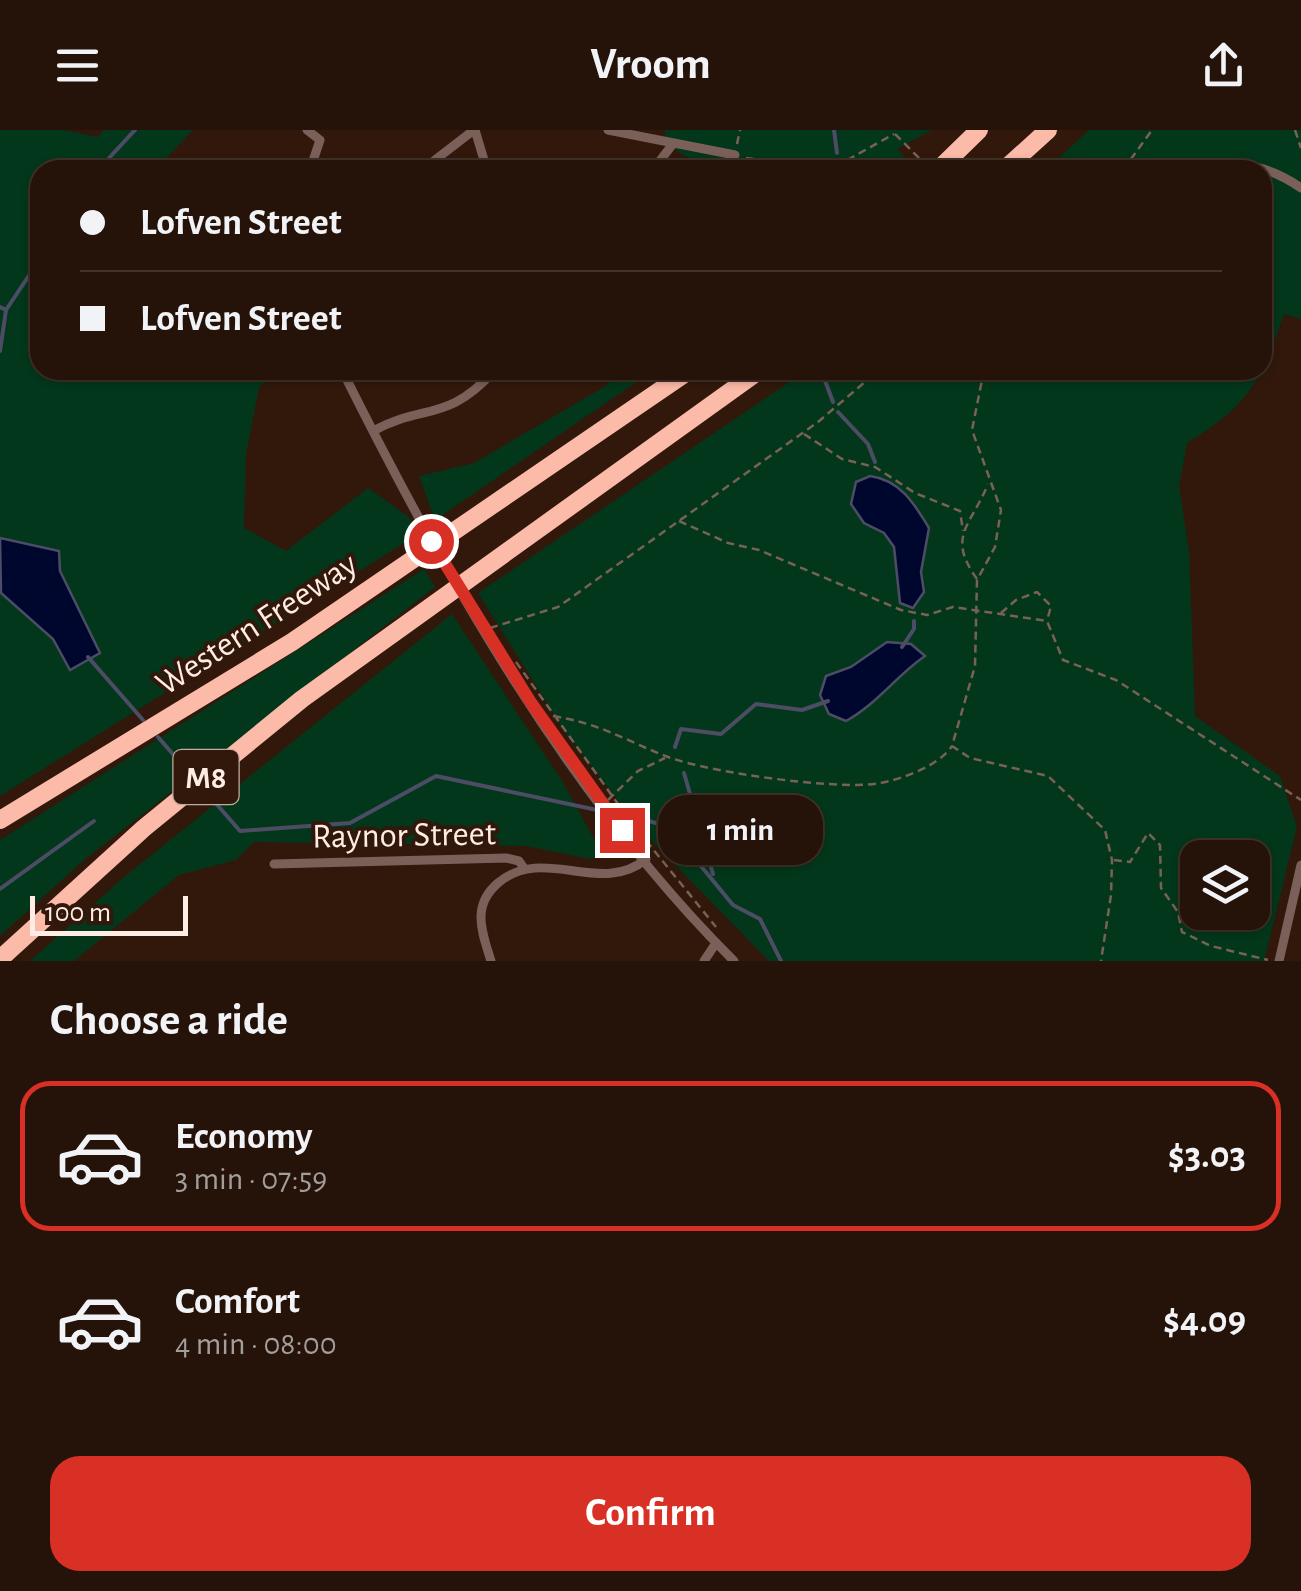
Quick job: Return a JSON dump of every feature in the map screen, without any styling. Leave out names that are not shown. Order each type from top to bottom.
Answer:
[{"type":"highway","points":[[948,160],[980,130]]},
{"type":"highway","points":[[1015,160],[1048,130]]},
{"type":"highway","name":"Western Freeway","points":[[0,820],[292,642],[675,380]]},
{"type":"highway","name":"M8","points":[[0,958],[144,828],[302,698],[746,380]]},
{"type":"street","points":[[306,130],[322,135],[313,160]]},
{"type":"street","points":[[435,160],[474,130],[484,160]]},
{"type":"street","points":[[608,130],[735,156]]},
{"type":"street","points":[[661,160],[672,145]]},
{"type":"street","points":[[1272,171],[1301,188]]},
{"type":"street","points":[[347,380],[473,613],[488,629],[603,804],[734,961]]},
{"type":"street","points":[[373,431],[450,407],[473,394],[486,380]]},
{"type":"street","name":"Raynor Street","points":[[274,864],[506,858],[519,861],[524,868],[550,866],[607,875],[629,870],[646,859]]},
{"type":"street","points":[[1275,961],[1301,865]]},
{"type":"street","points":[[491,961],[480,922],[482,906],[500,882],[524,868]]},
{"type":"street","points":[[704,961],[716,943]]},
{"type":"path","points":[[740,130],[735,156],[766,160]]},
{"type":"path","points":[[1130,160],[1152,130]]},
{"type":"path","points":[[1295,130],[1301,148]]},
{"type":"path","points":[[852,160],[895,131],[921,160]]},
{"type":"path","points":[[486,618],[488,629],[558,608],[803,433],[867,380]]},
{"type":"path","points":[[547,718],[608,728],[668,757],[779,779],[879,783],[944,760],[952,746],[974,666],[978,580],[995,547],[1000,510],[972,430],[982,380]]},
{"type":"path","points":[[803,433],[842,459],[875,467],[916,494],[960,510],[962,558],[978,580]]},
{"type":"path","points":[[963,531],[989,481]]},
{"type":"path","points":[[679,522],[728,543],[758,550],[889,607],[928,615],[953,607],[1047,621]]},
{"type":"path","points":[[1000,614],[1016,600],[1037,592],[1051,606],[1047,621],[1063,660],[1116,680],[1301,800]]},
{"type":"path","points":[[514,660],[547,718],[720,931]]},
{"type":"path","points":[[952,746],[970,758],[1048,776],[1105,830],[1112,860],[1101,961]]},
{"type":"path","points":[[603,804],[638,771],[668,757]]},
{"type":"path","points":[[1112,860],[1130,862],[1148,833],[1160,845],[1161,888],[1178,912],[1182,932],[1211,946],[1275,961]]},
{"type":"green space","points":[[0,130],[63,130],[98,137],[104,130],[193,130],[164,160],[30,160],[30,380],[268,380],[259,387],[246,454],[244,528],[286,551],[368,488],[409,517],[417,535],[0,796]]},
{"type":"green space","points":[[665,130],[932,130],[897,149],[907,160],[696,160],[673,148]]},
{"type":"green space","points":[[1089,130],[1301,130],[1301,319],[1284,314],[1272,346],[1272,160],[1057,160]]},
{"type":"green space","points":[[613,380],[639,380],[435,520],[419,476],[474,463]]},
{"type":"green space","points":[[792,380],[1255,380],[1225,416],[1187,443],[1179,486],[1189,551],[1195,716],[1280,776],[1297,827],[1264,961],[769,961],[642,831],[567,735],[478,593]]},
{"type":"green space","points":[[424,569],[435,587],[84,860],[0,936],[0,840]]},
{"type":"green space","points":[[452,614],[562,781],[604,857],[589,859],[527,846],[254,842],[236,860],[179,875],[74,961],[30,961],[124,877]]},
{"type":"water","points":[[870,476],[898,488],[929,528],[921,572],[924,592],[913,608],[900,603],[894,547],[884,533],[864,523],[851,504],[856,482]]},
{"type":"water","points":[[0,538],[59,551],[60,571],[100,653],[70,670],[53,639],[1,593]]},
{"type":"water","points":[[887,642],[911,644],[925,656],[846,721],[829,714],[820,695],[826,676],[851,667]]},
{"type":"waterway","points":[[107,160],[135,130]]},
{"type":"waterway","points":[[834,130],[837,153]]},
{"type":"waterway","points":[[6,310],[30,274]]},
{"type":"waterway","points":[[0,307],[6,310],[0,351]]},
{"type":"waterway","points":[[825,380],[833,402]]},
{"type":"waterway","points":[[838,412],[868,444],[875,462]]},
{"type":"waterway","points":[[902,647],[914,629],[914,621]]},
{"type":"waterway","points":[[88,657],[143,720]]},
{"type":"waterway","points":[[675,747],[681,729],[721,734],[756,704],[802,710],[828,701]]},
{"type":"waterway","points":[[158,737],[191,775]]},
{"type":"waterway","points":[[684,773],[713,874]]},
{"type":"waterway","points":[[206,792],[240,831],[350,823],[436,776],[602,811]]},
{"type":"waterway","points":[[636,818],[668,826],[733,905],[760,919],[781,961]]},
{"type":"waterway","points":[[0,889],[94,821]]},
{"type":"route","points":[[431,541],[530,701],[622,830]]}]
